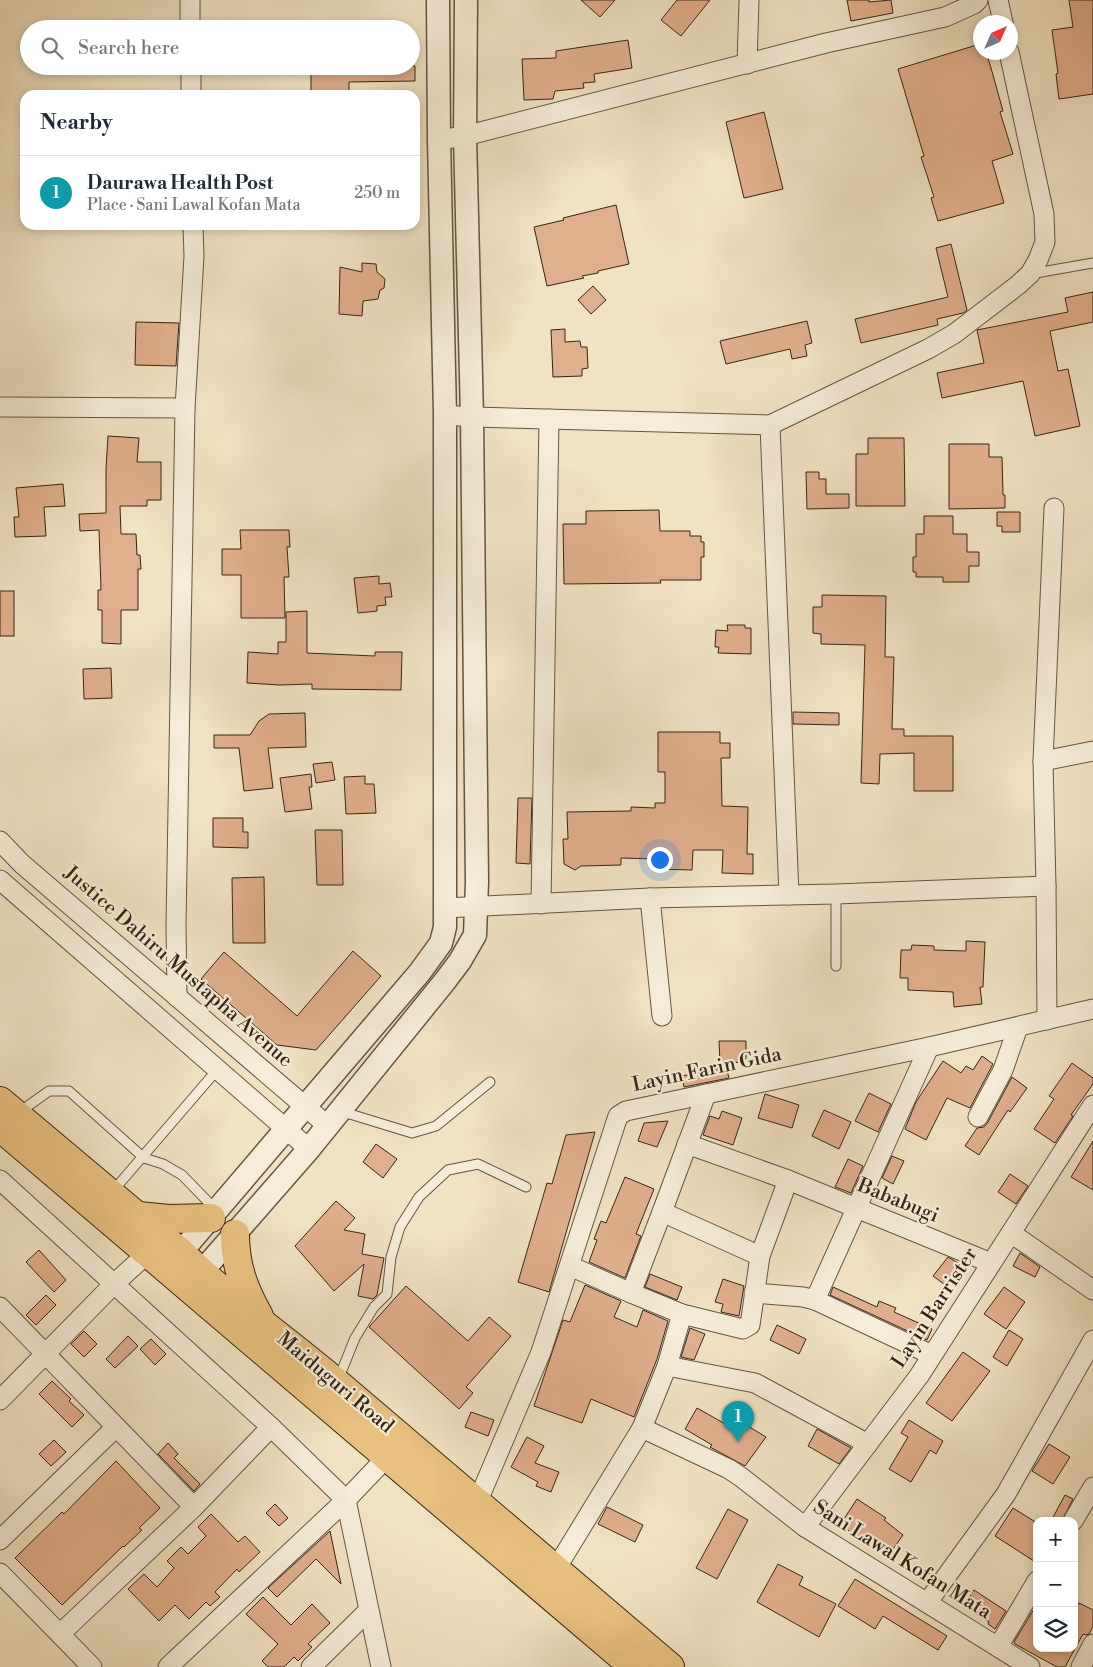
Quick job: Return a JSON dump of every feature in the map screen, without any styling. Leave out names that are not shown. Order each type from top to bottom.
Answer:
[{"type":"highway","name":"Maiduguri Road","points":[[5,1114],[138,1216],[166,1258]]},
{"type":"highway","name":"Maiduguri Road","points":[[5,1114],[166,1258],[195,1280],[263,1324],[336,1382],[477,1503],[634,1667]]},
{"type":"highway","points":[[138,1216],[169,1219],[214,1214]]},
{"type":"highway","points":[[235,1234],[235,1249],[245,1291],[263,1324]]},
{"type":"highway","name":"Maiduguri Road","points":[[195,1280],[387,1457],[549,1580],[670,1667]]},
{"type":"street","points":[[190,0],[190,20]]},
{"type":"street","points":[[0,1400],[115,1284],[166,1258],[214,1214],[285,1128],[420,972],[441,943],[445,927],[445,415],[438,0]]},
{"type":"street","points":[[195,1280],[334,1118],[445,981],[460,961],[475,935],[472,417],[465,136],[466,0]]},
{"type":"street","points":[[747,64],[749,0]]},
{"type":"street","points":[[439,140],[465,136],[826,43],[944,17],[974,4],[978,0]]},
{"type":"street","points":[[998,0],[1001,15]]},
{"type":"street","points":[[445,415],[770,425],[928,349],[954,334],[1030,274],[1045,242],[1044,214],[1011,60]]},
{"type":"street","points":[[191,75],[191,90]]},
{"type":"street","points":[[177,997],[176,915],[185,408],[194,256],[193,230]]},
{"type":"street","points":[[0,407],[185,408]]},
{"type":"street","points":[[541,904],[548,419]]},
{"type":"street","points":[[770,425],[789,895]]},
{"type":"street","points":[[1047,1020],[1043,761],[1054,508]]},
{"type":"street","points":[[1043,761],[1093,751]]},
{"type":"street","name":"Justice Dahiru Mustapha Avenue","points":[[0,841],[22,864],[305,1106],[334,1118]]},
{"type":"street","points":[[0,880],[308,1149]]},
{"type":"street","points":[[445,908],[650,898],[836,894],[1046,886]]},
{"type":"street","points":[[650,898],[662,1016]]},
{"type":"street","name":"Layin Farin Gida","points":[[477,1503],[540,1352],[618,1116],[626,1110],[1018,1027],[1093,1009]]},
{"type":"street","points":[[978,1117],[1003,1070],[1018,1027]]},
{"type":"street","points":[[815,1300],[930,1046]]},
{"type":"street","points":[[631,1292],[706,1094]]},
{"type":"street","name":"Layin Barrister","points":[[805,1527],[919,1376],[1093,1105]]},
{"type":"street","name":"Bababugi","points":[[688,1144],[788,1180],[991,1263]]},
{"type":"street","points":[[0,1180],[271,1427],[346,1500],[381,1667]]},
{"type":"street","points":[[570,1266],[682,1314],[743,1330],[750,1325],[760,1256],[788,1180]]},
{"type":"street","points":[[662,1212],[760,1256]]},
{"type":"street","points":[[1010,1233],[1093,1290]]},
{"type":"street","points":[[754,1293],[815,1300],[932,1355]]},
{"type":"street","points":[[0,1307],[194,1507]]},
{"type":"street","points":[[549,1580],[642,1428],[667,1366],[682,1314]]},
{"type":"street","points":[[927,1603],[1006,1494],[1093,1340]]},
{"type":"street","points":[[667,1366],[756,1383],[868,1444]]},
{"type":"street","points":[[0,1540],[116,1427]]},
{"type":"street","points":[[60,1634],[194,1507],[271,1427]]},
{"type":"street","name":"Sani Lawal Kofan Mata","points":[[642,1428],[729,1469],[805,1527],[1030,1667]]},
{"type":"street","points":[[168,1667],[346,1500],[387,1457]]},
{"type":"street","points":[[1075,1517],[1093,1487]]},
{"type":"street","points":[[0,1573],[92,1667]]},
{"type":"street","points":[[998,1647],[1033,1588]]},
{"type":"street","points":[[311,1667],[368,1610]]},
{"type":"street","points":[[1080,1667],[1093,1646]]},
{"type":"lane","points":[[1030,274],[1093,264]]},
{"type":"lane","points":[[836,894],[836,966]]},
{"type":"lane","points":[[111,1194],[144,1158],[217,1070]]},
{"type":"lane","points":[[334,1118],[412,1133],[436,1126],[490,1082]]},
{"type":"lane","points":[[5,1114],[49,1091],[69,1091],[144,1158],[163,1164],[182,1174],[214,1214]]},
{"type":"lane","points":[[336,1382],[355,1338],[374,1307],[386,1294],[391,1257],[400,1227],[419,1197],[448,1170],[478,1164],[526,1187]]},
{"type":"building","points":[[581,0],[615,0],[600,17]]},
{"type":"building","points":[[677,0],[710,0],[681,36],[661,20]]},
{"type":"building","points":[[847,0],[869,0],[869,2],[891,0],[893,13],[851,21]]},
{"type":"building","points":[[1069,0],[1093,0],[1093,94],[1059,99],[1056,74],[1058,73],[1052,30],[1073,27]]},
{"type":"building","points":[[628,40],[632,68],[594,74],[595,82],[583,83],[584,88],[555,91],[553,99],[524,100],[522,59],[556,58],[556,51]]},
{"type":"building","points":[[973,46],[973,60],[988,60],[1003,111],[1000,112],[1013,154],[992,161],[1004,203],[938,221],[931,198],[934,197],[921,157],[924,156],[898,69]]},
{"type":"building","points":[[311,75],[415,75],[415,81],[349,82],[349,90],[311,90]]},
{"type":"building","points":[[764,112],[783,189],[744,198],[726,122]]},
{"type":"building","points":[[616,205],[629,264],[582,276],[584,278],[547,286],[534,227]]},
{"type":"building","points":[[951,244],[967,310],[963,313],[937,319],[938,325],[861,343],[855,319],[948,297],[936,248]]},
{"type":"building","points":[[362,263],[376,264],[377,272],[385,279],[384,288],[380,290],[378,299],[363,301],[362,316],[339,314],[340,267],[362,272]]},
{"type":"building","points":[[593,286],[606,300],[591,314],[578,300]]},
{"type":"building","points":[[1093,292],[1093,322],[1050,331],[1058,371],[1068,369],[1080,426],[1035,436],[1023,381],[942,398],[937,373],[984,363],[977,330],[1068,312],[1065,298]]},
{"type":"building","points":[[807,321],[812,343],[805,345],[807,356],[792,359],[790,349],[726,364],[720,341]]},
{"type":"building","points":[[136,322],[179,323],[176,366],[135,365]]},
{"type":"building","points":[[565,329],[565,342],[580,341],[581,347],[587,347],[588,368],[582,369],[582,376],[553,377],[551,330]]},
{"type":"building","points":[[108,436],[139,438],[137,462],[161,462],[161,500],[147,500],[147,506],[120,506],[121,534],[136,534],[137,555],[140,555],[141,569],[138,569],[138,610],[121,610],[121,644],[102,643],[102,610],[98,610],[98,590],[101,590],[99,530],[80,531],[79,514],[106,513]]},
{"type":"building","points":[[868,438],[904,438],[905,506],[856,506],[856,454],[868,454]]},
{"type":"building","points":[[949,444],[989,444],[989,457],[1002,457],[1005,508],[949,509]]},
{"type":"building","points":[[806,472],[819,472],[819,479],[826,479],[826,494],[849,494],[849,508],[807,509]]},
{"type":"building","points":[[63,484],[65,506],[44,507],[46,536],[15,537],[14,517],[19,517],[16,488]]},
{"type":"building","points":[[659,510],[660,531],[690,531],[690,536],[701,536],[701,542],[704,542],[704,557],[701,557],[701,580],[660,580],[661,583],[564,584],[563,524],[586,524],[586,511]]},
{"type":"building","points":[[997,512],[1020,512],[1020,532],[1002,532],[1002,526],[997,526]]},
{"type":"building","points":[[924,516],[953,516],[953,534],[967,534],[967,552],[979,552],[979,566],[969,566],[969,582],[943,582],[943,577],[916,577],[916,572],[913,572],[913,557],[916,557],[916,534],[924,534]]},
{"type":"building","points":[[240,530],[289,530],[290,547],[287,547],[289,577],[284,577],[285,618],[241,618],[241,575],[222,575],[222,549],[241,549]]},
{"type":"building","points":[[379,576],[379,584],[390,583],[392,597],[385,597],[386,605],[377,606],[377,611],[358,613],[354,578]]},
{"type":"building","points":[[0,591],[14,591],[14,636],[0,636]]},
{"type":"building","points":[[822,595],[886,596],[885,657],[894,657],[892,729],[904,729],[904,736],[953,736],[953,791],[914,791],[914,753],[880,754],[879,784],[861,783],[865,645],[821,644],[821,634],[813,633],[813,607],[822,607]]},
{"type":"building","points":[[307,611],[307,653],[375,656],[375,652],[402,652],[401,690],[312,689],[312,684],[247,683],[248,652],[278,654],[278,642],[286,642],[286,612]]},
{"type":"building","points":[[727,625],[745,625],[745,628],[751,628],[751,654],[718,653],[719,647],[715,647],[716,630],[728,631]]},
{"type":"building","points":[[111,668],[112,698],[84,699],[83,669]]},
{"type":"building","points":[[793,712],[839,713],[839,725],[793,724]]},
{"type":"building","points":[[305,713],[306,747],[268,748],[273,788],[244,791],[239,748],[214,748],[214,735],[250,735],[259,721],[269,714]]},
{"type":"building","points":[[658,732],[720,732],[720,743],[730,743],[730,758],[721,758],[722,806],[748,807],[747,854],[753,854],[753,874],[722,873],[723,850],[693,850],[692,870],[656,869],[656,859],[621,858],[621,865],[581,866],[575,870],[564,864],[563,839],[568,839],[567,812],[631,811],[631,807],[655,808],[655,803],[665,803],[665,772],[658,772]]},
{"type":"building","points":[[332,762],[335,780],[316,783],[313,764]]},
{"type":"building","points":[[311,774],[312,787],[309,787],[312,809],[285,812],[280,778]]},
{"type":"building","points":[[365,776],[365,784],[374,784],[376,813],[346,814],[344,777]]},
{"type":"building","points":[[518,798],[532,798],[530,864],[516,863]]},
{"type":"building","points":[[213,818],[243,818],[243,832],[248,832],[248,848],[213,847]]},
{"type":"building","points":[[315,830],[342,830],[343,885],[317,885]]},
{"type":"building","points":[[264,877],[265,943],[233,943],[232,878]]},
{"type":"building","points":[[966,941],[985,942],[983,987],[980,987],[982,1004],[954,1007],[953,992],[908,990],[908,978],[900,978],[901,950],[911,950],[912,945],[934,946],[934,950],[966,951]]},
{"type":"building","points":[[353,951],[381,976],[316,1050],[277,1045],[201,979],[224,952],[297,1016]]},
{"type":"building","points":[[719,1041],[746,1041],[746,1062],[720,1063]]},
{"type":"building","points":[[982,1056],[993,1064],[970,1108],[947,1098],[926,1140],[905,1129],[916,1102],[943,1061],[961,1073],[966,1066],[973,1070]]},
{"type":"building","points":[[1072,1063],[1093,1078],[1093,1084],[1071,1115],[1073,1116],[1055,1143],[1034,1129],[1054,1099],[1049,1096]]},
{"type":"building","points":[[726,1067],[729,1078],[684,1087],[682,1076]]},
{"type":"building","points":[[1012,1077],[1027,1088],[1010,1112],[1008,1110],[979,1155],[965,1146],[977,1128],[984,1127],[988,1122]]},
{"type":"building","points":[[869,1093],[891,1104],[878,1132],[855,1121]]},
{"type":"building","points":[[765,1094],[799,1105],[792,1128],[758,1118]]},
{"type":"building","points":[[824,1110],[851,1122],[839,1149],[812,1136]]},
{"type":"building","points":[[722,1111],[742,1118],[733,1145],[703,1135],[710,1116],[719,1119]]},
{"type":"building","points":[[668,1121],[657,1147],[638,1141],[644,1123]]},
{"type":"building","points":[[595,1132],[549,1292],[518,1282],[547,1183],[552,1184],[566,1135]]},
{"type":"building","points":[[1093,1141],[1093,1190],[1071,1177]]},
{"type":"building","points":[[376,1144],[397,1159],[383,1178],[363,1162]]},
{"type":"building","points":[[892,1156],[904,1161],[893,1184],[882,1178]]},
{"type":"building","points":[[848,1159],[863,1166],[851,1193],[835,1187]]},
{"type":"building","points":[[1010,1174],[1028,1186],[1016,1204],[998,1192]]},
{"type":"building","points":[[625,1177],[654,1189],[636,1234],[641,1236],[625,1278],[589,1262],[597,1240],[594,1239],[601,1221],[606,1223]]},
{"type":"building","points":[[336,1201],[355,1218],[344,1230],[365,1234],[362,1254],[384,1258],[377,1295],[373,1299],[358,1296],[364,1264],[334,1291],[295,1246]]},
{"type":"building","points":[[39,1250],[66,1280],[54,1292],[26,1262]]},
{"type":"building","points":[[1020,1253],[1040,1267],[1035,1277],[1013,1266]]},
{"type":"building","points":[[948,1257],[963,1266],[948,1287],[933,1276]]},
{"type":"building","points":[[650,1274],[682,1287],[677,1300],[645,1287]]},
{"type":"building","points":[[723,1279],[744,1286],[739,1316],[721,1312],[723,1304],[715,1302]]},
{"type":"building","points":[[585,1285],[621,1301],[614,1317],[637,1327],[643,1310],[668,1321],[657,1359],[634,1417],[591,1399],[582,1423],[534,1406],[563,1320],[570,1322]]},
{"type":"building","points":[[406,1286],[468,1341],[489,1317],[511,1336],[466,1387],[473,1393],[459,1409],[369,1327]]},
{"type":"building","points":[[833,1287],[877,1307],[879,1301],[896,1308],[894,1312],[932,1329],[927,1340],[830,1295]]},
{"type":"building","points":[[1004,1287],[1025,1302],[1006,1329],[984,1314]]},
{"type":"building","points":[[46,1295],[56,1305],[36,1325],[26,1315]]},
{"type":"building","points":[[777,1325],[806,1339],[799,1354],[770,1340]]},
{"type":"building","points":[[690,1328],[705,1334],[694,1360],[681,1357]]},
{"type":"building","points":[[1009,1330],[1023,1339],[1007,1366],[993,1357]]},
{"type":"building","points":[[84,1331],[97,1344],[84,1357],[71,1344]]},
{"type":"building","points":[[128,1336],[138,1346],[115,1368],[106,1359]]},
{"type":"building","points":[[151,1339],[166,1354],[155,1365],[140,1349]]},
{"type":"building","points":[[963,1352],[990,1371],[952,1421],[926,1403]]},
{"type":"building","points":[[52,1381],[84,1415],[72,1427],[39,1394]]},
{"type":"building","points":[[697,1408],[727,1425],[733,1417],[766,1437],[745,1466],[710,1447],[712,1445],[685,1429]]},
{"type":"building","points":[[471,1412],[494,1420],[488,1436],[465,1427]]},
{"type":"building","points":[[909,1420],[943,1441],[936,1454],[930,1450],[911,1482],[889,1469],[908,1437],[901,1433]]},
{"type":"building","points":[[817,1429],[851,1448],[839,1464],[808,1446]]},
{"type":"building","points":[[527,1437],[544,1446],[535,1463],[559,1472],[551,1492],[536,1486],[538,1482],[511,1467]]},
{"type":"building","points":[[54,1440],[66,1452],[51,1466],[39,1454]]},
{"type":"building","points":[[168,1443],[178,1454],[174,1458],[200,1484],[194,1491],[158,1454]]},
{"type":"building","points":[[1049,1444],[1070,1457],[1053,1484],[1032,1471]]},
{"type":"building","points":[[116,1461],[160,1508],[139,1528],[142,1530],[62,1605],[15,1558],[62,1512],[64,1514]]},
{"type":"building","points":[[1065,1495],[1073,1499],[1064,1517],[1053,1517]]},
{"type":"building","points":[[857,1499],[886,1518],[884,1520],[903,1535],[889,1555],[840,1525]]},
{"type":"building","points":[[275,1504],[288,1518],[279,1526],[266,1513]]},
{"type":"building","points":[[607,1507],[643,1525],[635,1542],[598,1524]]},
{"type":"building","points":[[1013,1508],[1033,1520],[1033,1560],[995,1536]]},
{"type":"building","points":[[728,1509],[748,1520],[717,1579],[696,1568]]},
{"type":"building","points":[[211,1514],[238,1542],[245,1536],[260,1552],[239,1572],[237,1569],[215,1592],[220,1597],[210,1606],[206,1602],[189,1619],[175,1605],[159,1621],[128,1589],[144,1574],[157,1587],[174,1568],[167,1561],[181,1547],[188,1554],[206,1536],[198,1527]]},
{"type":"building","points":[[330,1531],[341,1584],[316,1559],[277,1597],[268,1588]]},
{"type":"building","points":[[778,1564],[803,1577],[799,1585],[836,1604],[819,1637],[757,1602]]},
{"type":"building","points":[[855,1579],[947,1636],[938,1650],[883,1616],[875,1629],[838,1606]]},
{"type":"building","points":[[974,1590],[1006,1611],[995,1629],[988,1624],[989,1622],[974,1613],[976,1610],[965,1604]]},
{"type":"building","points":[[263,1597],[291,1625],[312,1604],[330,1623],[308,1644],[312,1647],[298,1661],[294,1657],[284,1667],[268,1667],[262,1661],[278,1644],[246,1614]]},
{"type":"building","points":[[1079,1603],[1093,1610],[1093,1626],[1089,1634],[1083,1634],[1078,1643],[1078,1607]]},
{"type":"building","points":[[1033,1611],[1033,1652],[1073,1652],[1065,1667],[1057,1667],[1014,1642]]},
{"type":"place","name":"Daurawa Health Post","points":[[738,1442]]}]
